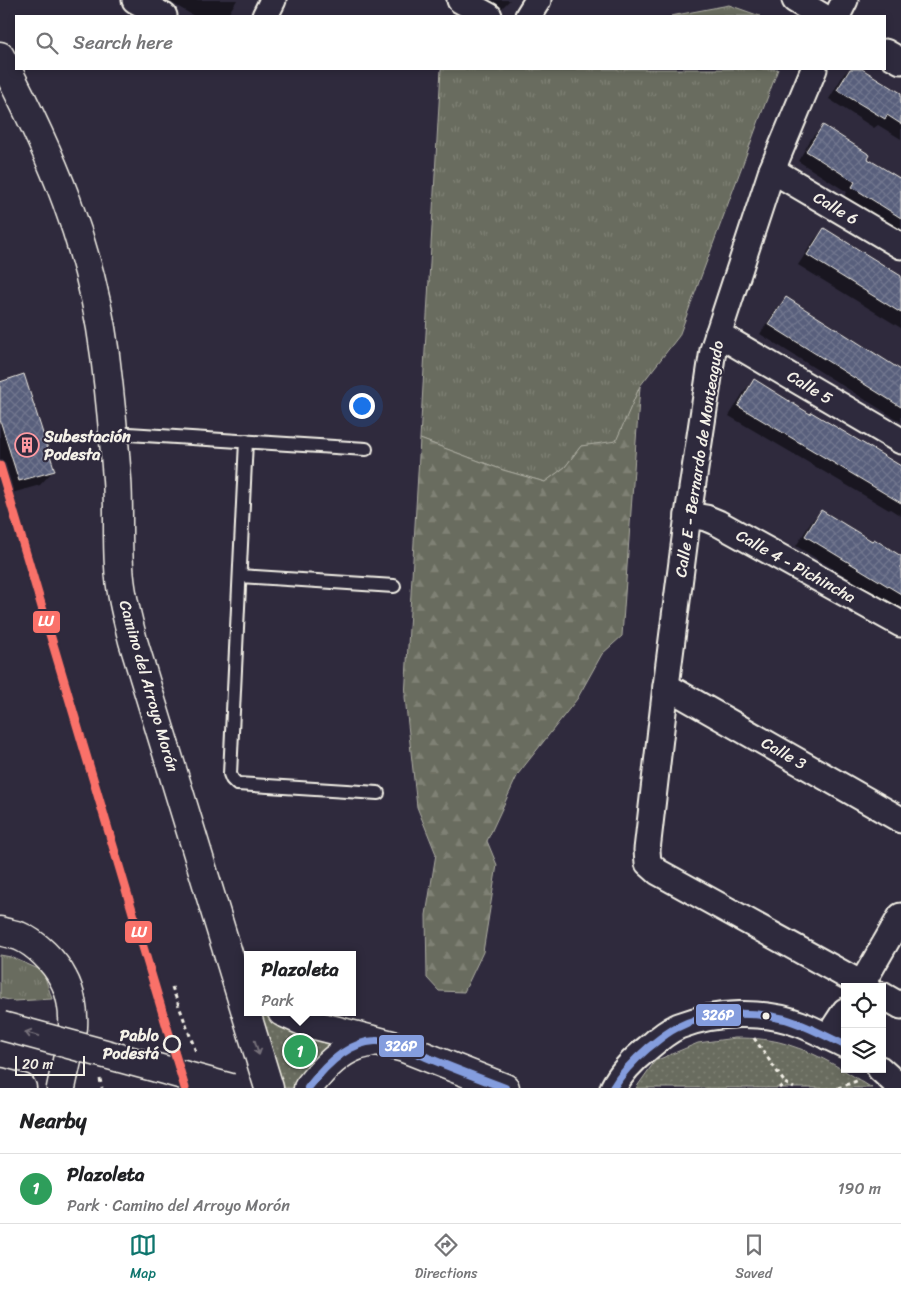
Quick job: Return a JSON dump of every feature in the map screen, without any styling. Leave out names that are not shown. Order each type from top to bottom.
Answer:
[{"type":"street","points":[[136,0],[162,15]]},
{"type":"street","points":[[265,15],[273,0]]},
{"type":"street","points":[[460,0],[487,15]]},
{"type":"street","points":[[529,15],[538,0]]},
{"type":"street","points":[[795,0],[820,15]]},
{"type":"street","points":[[838,15],[845,0]]},
{"type":"street","points":[[886,53],[901,61]]},
{"type":"street","name":"Camino del Arroyo Morón","points":[[0,56],[30,112],[50,158],[72,211],[86,257],[96,299],[105,354],[117,481],[119,569],[126,612],[133,641],[244,993]]},
{"type":"street","name":"Calle E - Bernardo de Monteagudo","points":[[814,70],[772,170],[713,350],[688,515],[647,850],[648,863],[658,872],[861,983]]},
{"type":"street","name":"Calle 6","points":[[772,170],[901,246]]},
{"type":"street","name":"Calle 5","points":[[718,334],[901,441]]},
{"type":"street","name":"Calle 4 - Pichincha","points":[[688,515],[706,518],[718,523],[901,624]]},
{"type":"street","name":"Calle 3","points":[[666,686],[901,820]]},
{"type":"street","points":[[872,983],[901,916]]},
{"type":"street","points":[[0,931],[19,936],[36,947],[52,962],[63,978],[69,993],[73,1027],[61,1088]]},
{"type":"street","points":[[874,983],[901,947]]},
{"type":"street","points":[[886,997],[901,1006]]},
{"type":"street","points":[[613,1088],[633,1060],[655,1041],[678,1027],[704,1019],[738,1015],[767,1016],[798,1024],[837,1041],[841,1026]]},
{"type":"street","name":"Camino del Arroyo Morón","points":[[250,1016],[269,1088]]},
{"type":"street","points":[[291,1016],[307,1023],[404,1048],[505,1088]]},
{"type":"street","points":[[1,1026],[231,1088]]},
{"type":"street","points":[[308,1088],[329,1064],[342,1054],[355,1046],[376,1041]]},
{"type":"street","points":[[884,1073],[901,1088]]},
{"type":"street","points":[[0,1082],[22,1088]]},
{"type":"lane","points":[[113,433],[366,449]]},
{"type":"lane","points":[[246,440],[231,764],[232,779],[237,784],[378,793]]},
{"type":"lane","points":[[240,576],[394,586]]},
{"type":"path","points":[[172,987],[194,1047]]},
{"type":"path","points":[[738,1015],[785,1083],[794,1088]]},
{"type":"path","points":[[778,1088],[785,1083]]},
{"type":"green space","points":[[729,5],[757,15],[676,15]]},
{"type":"green space","points":[[441,70],[778,70],[679,336],[640,386],[616,442],[581,446],[565,467],[545,482],[503,470],[420,439]]},
{"type":"green space","points":[[640,386],[622,636],[602,654],[577,699],[518,774],[487,841],[497,865],[483,952],[464,992],[439,991],[427,978],[426,915],[436,854],[417,807],[405,697],[420,439],[503,470],[545,482],[565,467],[581,446],[616,441]]},
{"type":"green space","points":[[0,955],[11,957],[43,971],[52,999],[14,1001],[0,998]]},
{"type":"green space","points":[[259,1016],[266,1016],[288,1027],[335,1040],[301,1088],[279,1088]]},
{"type":"green space","points":[[735,1038],[771,1040],[813,1054],[841,1068],[841,1073],[848,1073],[872,1088],[636,1088],[655,1061],[698,1043]]},
{"type":"building","points":[[849,70],[864,70],[901,93],[901,124],[887,115],[885,119],[837,90]]},
{"type":"building","points":[[823,125],[870,155],[868,159],[901,179],[901,218],[852,187],[855,182],[806,151]]},
{"type":"building","points":[[824,228],[901,276],[901,313],[807,255]]},
{"type":"building","points":[[786,297],[901,370],[901,407],[768,324]]},
{"type":"building","name":"Subestación Podesta","points":[[24,374],[55,471],[19,481],[0,420],[0,382]]},
{"type":"building","points":[[754,379],[810,414],[811,412],[901,466],[901,503],[738,406]]},
{"type":"building","points":[[821,510],[901,556],[901,594],[805,536]]},
{"type":"transit line","name":"LU","points":[[0,466],[185,1088]]},
{"type":"transit line","name":"326P","points":[[613,1088],[633,1062],[648,1048],[676,1028],[701,1018],[729,1014],[772,1016],[793,1021],[841,1043]]},
{"type":"transit line","name":"326P","points":[[308,1088],[337,1057],[355,1046],[375,1041],[401,1046],[505,1088]]},
{"type":"place","name":"Subestación Podesta","points":[[27,445]]},
{"type":"place","name":"Pablo Podestá","points":[[172,1044]]},
{"type":"place","name":"Plazoleta","points":[[300,1051]]}]
